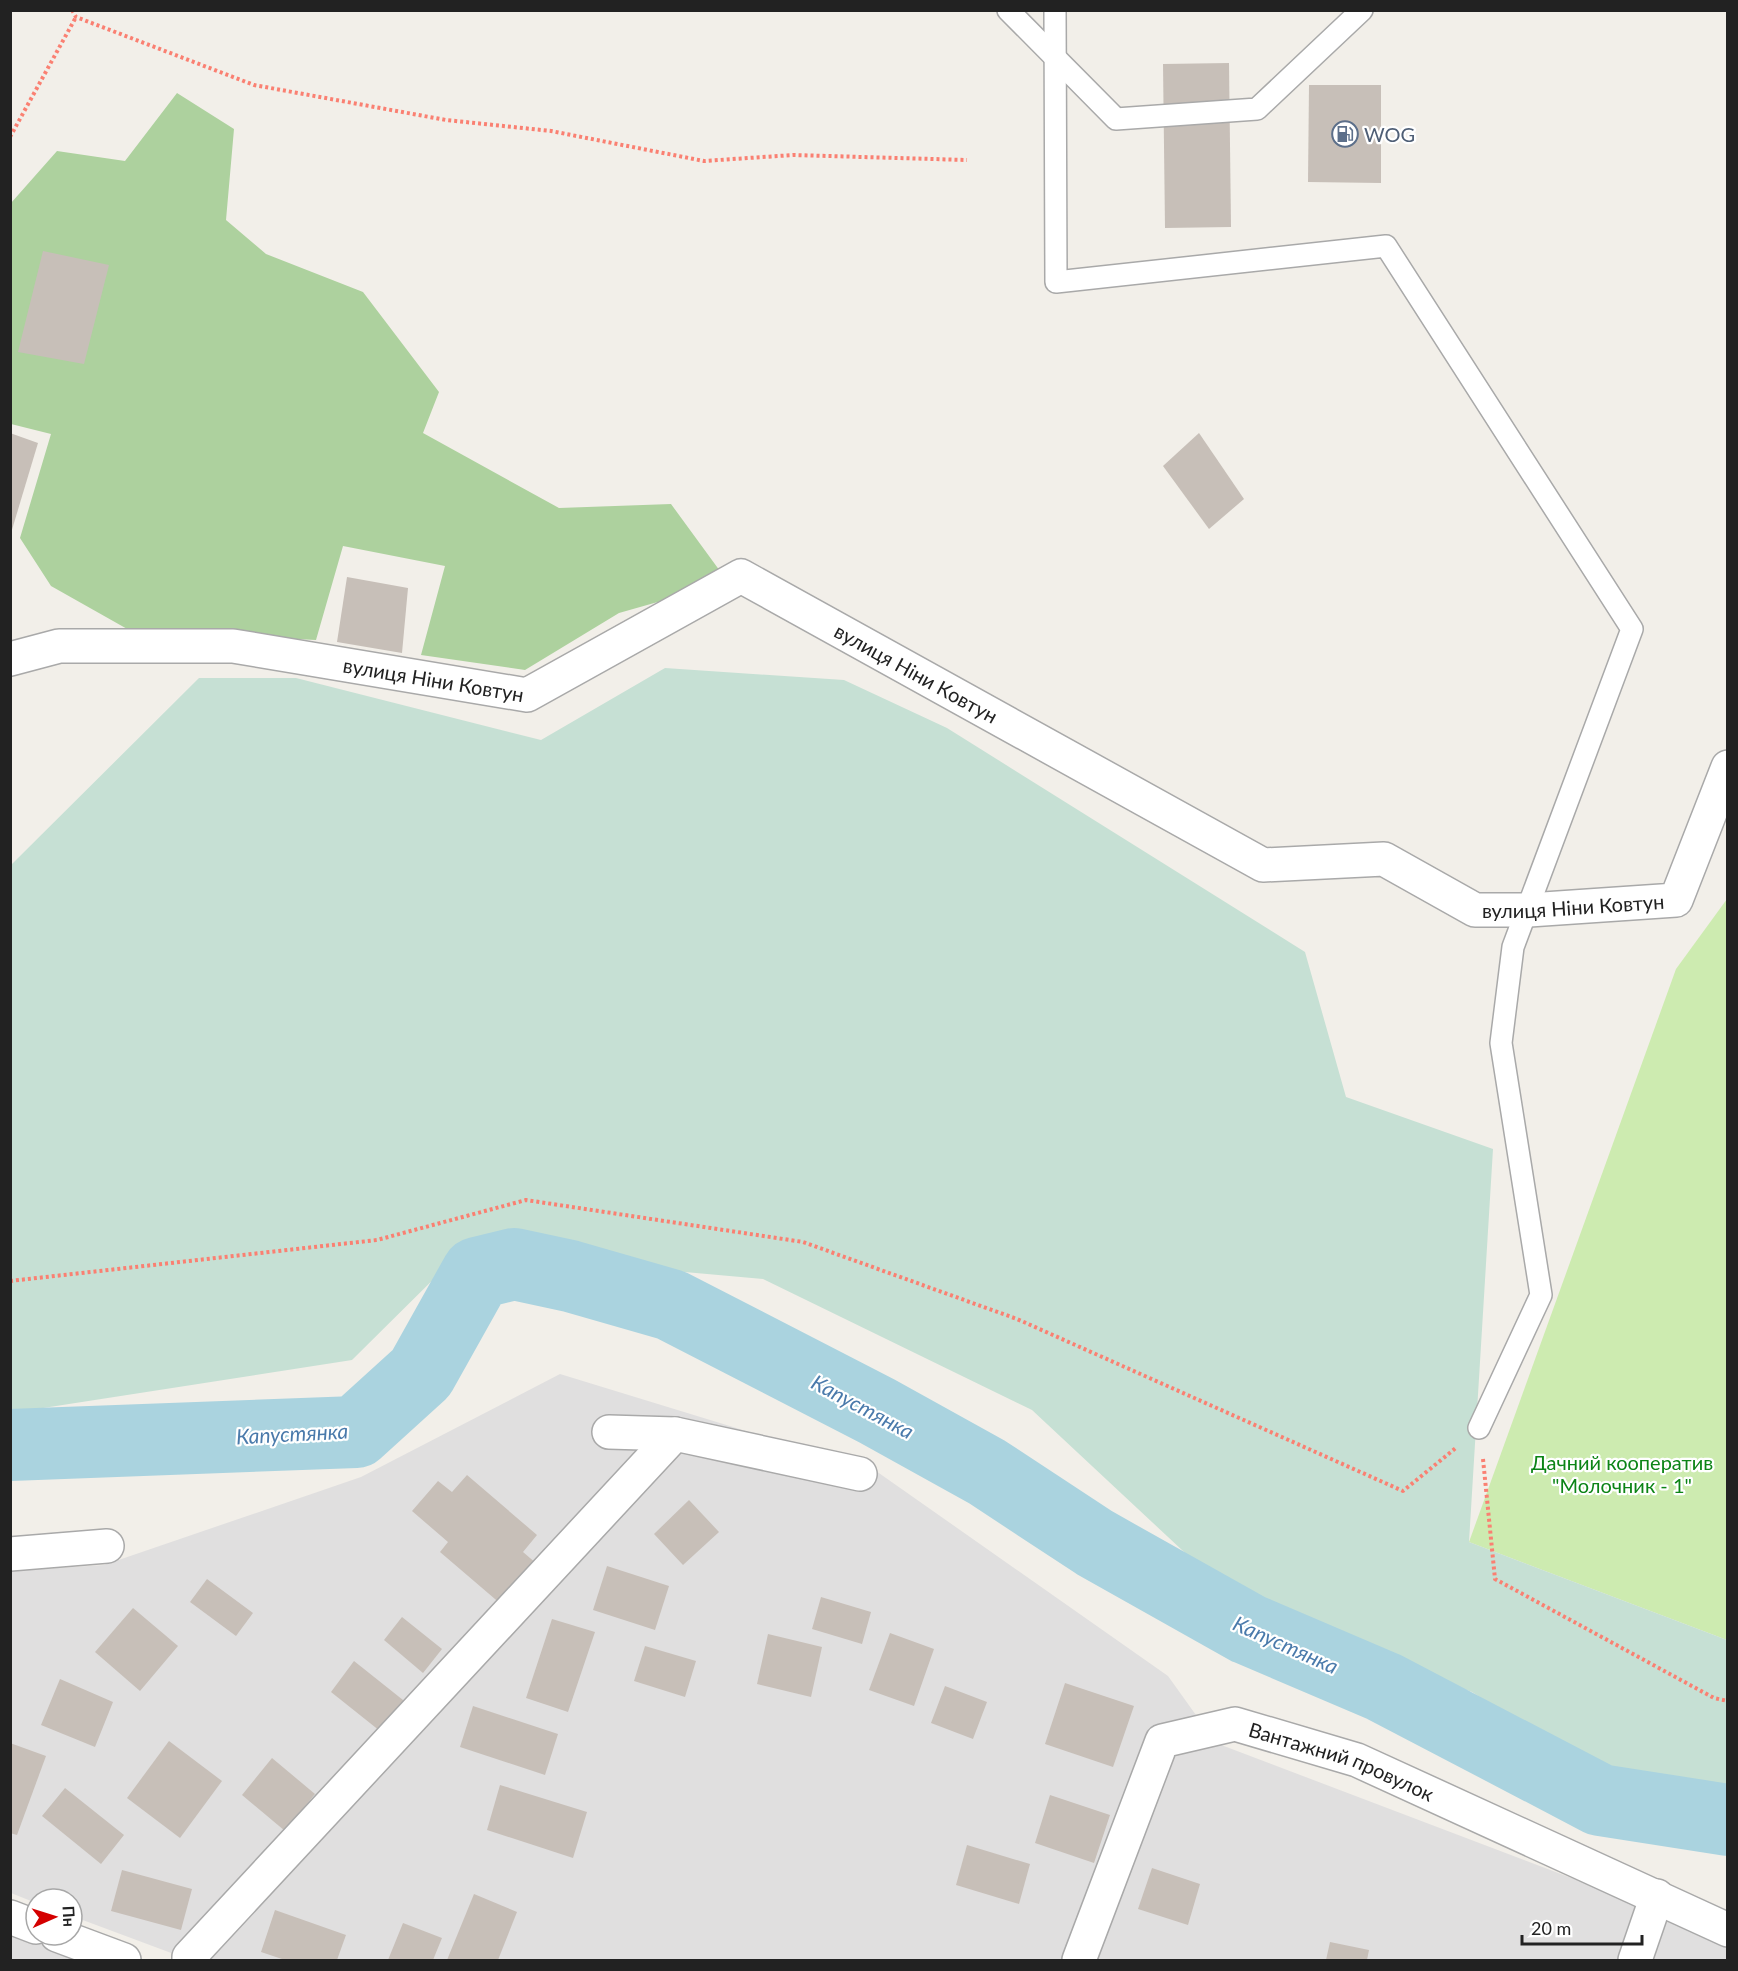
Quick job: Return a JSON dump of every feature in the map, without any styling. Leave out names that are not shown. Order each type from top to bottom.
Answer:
[{"type":"street","name":"вулиця Ніни Ковтун","points":[[10,659],[59,646],[232,646],[527,695],[741,576],[1263,865],[1384,860],[1475,910],[1528,910],[1676,900],[1728,767]]},
{"type":"street","points":[[609,1432],[675,1434],[860,1474]]},
{"type":"street","points":[[189,1960],[189,1957],[675,1434]]},
{"type":"street","points":[[10,1554],[107,1546]]},
{"type":"street","name":"Вантажний провулок","points":[[1079,1960],[1162,1741],[1234,1724],[1357,1760],[1728,1930]]},
{"type":"street","points":[[1635,1960],[1658,1896]]},
{"type":"street","points":[[84,1945],[124,1960]]},
{"type":"lane","points":[[1008,10],[1116,119],[1257,109],[1362,10]]},
{"type":"lane","points":[[1055,10],[1056,282],[1386,246],[1632,629],[1513,947],[1501,1043],[1541,1295],[1479,1428]]},
{"type":"path","points":[[72,10],[76,17],[254,85],[446,120],[551,131],[704,161],[793,155],[967,160]]},
{"type":"path","points":[[10,137],[76,17]]},
{"type":"path","points":[[10,1281],[377,1240],[526,1200],[803,1242],[1017,1319],[1403,1491],[1479,1428]]},
{"type":"path","points":[[1479,1428],[1495,1579],[1714,1698],[1728,1701]]},
{"type":"shaded area","points":[[560,1374],[876,1471],[1168,1676],[1216,1743],[1727,1937],[1727,1960],[190,1960],[84,1920],[84,1887],[24,1887],[24,1898],[11,1893],[10,1571],[104,1565],[361,1477]]},
{"type":"shaded area","points":[[10,1925],[24,1930],[24,1947],[72,1947],[108,1960],[11,1960]]},
{"type":"green space","points":[[177,93],[234,129],[226,220],[266,254],[363,292],[439,392],[423,433],[559,508],[671,504],[728,582],[619,613],[525,670],[421,655],[445,566],[343,546],[316,640],[129,630],[51,586],[20,538],[51,434],[11,424],[11,203],[57,151],[125,161]]},
{"type":"green space","points":[[665,668],[844,680],[947,728],[1305,952],[1346,1097],[1493,1149],[1469,1542],[1727,1640],[1727,1790],[1600,1773],[1472,1692],[1243,1607],[1032,1410],[763,1279],[461,1252],[352,1360],[11,1413],[11,865],[199,678],[296,678],[541,740]]},
{"type":"green space","name":"Дачний кооператив \"Молочник - 1\"","points":[[1727,899],[1727,1640],[1469,1542],[1676,969]]},
{"type":"building","points":[[1229,63],[1231,227],[1165,228],[1163,64]]},
{"type":"building","name":"WOG","points":[[1309,85],[1381,85],[1381,183],[1308,182]]},
{"type":"building","points":[[43,251],[109,265],[84,364],[18,352]]},
{"type":"building","points":[[10,433],[38,443],[11,533],[10,533]]},
{"type":"building","points":[[1199,433],[1244,499],[1209,529],[1163,466]]},
{"type":"building","points":[[347,577],[408,588],[402,653],[337,642]]},
{"type":"building","points":[[467,1475],[537,1535],[523,1552],[537,1564],[502,1605],[440,1552],[448,1542],[412,1511],[438,1481],[452,1492]]},
{"type":"building","points":[[689,1500],[719,1532],[683,1565],[654,1534]]},
{"type":"building","points":[[607,1566],[669,1586],[655,1630],[593,1610]]},
{"type":"building","points":[[207,1579],[253,1613],[236,1636],[190,1602]]},
{"type":"building","points":[[821,1597],[871,1612],[862,1644],[812,1629]]},
{"type":"building","points":[[133,1608],[178,1646],[140,1691],[95,1652]]},
{"type":"building","points":[[402,1617],[442,1649],[423,1673],[384,1640]]},
{"type":"building","points":[[552,1619],[595,1632],[568,1712],[526,1698]]},
{"type":"building","points":[[890,1633],[934,1649],[914,1706],[869,1690]]},
{"type":"building","points":[[768,1634],[822,1647],[811,1697],[757,1684]]},
{"type":"building","points":[[645,1646],[696,1661],[685,1697],[634,1681]]},
{"type":"building","points":[[354,1661],[408,1704],[385,1735],[331,1692]]},
{"type":"building","points":[[60,1679],[113,1702],[95,1747],[41,1725]]},
{"type":"building","points":[[1065,1683],[1134,1706],[1113,1767],[1045,1744]]},
{"type":"building","points":[[945,1686],[987,1702],[973,1739],[931,1723]]},
{"type":"building","points":[[473,1706],[558,1734],[545,1775],[460,1747]]},
{"type":"building","points":[[169,1741],[222,1781],[180,1838],[127,1798]]},
{"type":"building","points":[[10,1743],[46,1756],[17,1835],[10,1833]]},
{"type":"building","points":[[272,1758],[315,1794],[285,1831],[242,1795]]},
{"type":"building","points":[[500,1785],[587,1812],[573,1858],[487,1830]]},
{"type":"building","points":[[65,1788],[124,1835],[101,1864],[42,1816]]},
{"type":"building","points":[[1050,1795],[1110,1815],[1094,1863],[1035,1843]]},
{"type":"building","points":[[967,1845],[1030,1864],[1019,1904],[956,1885]]},
{"type":"building","points":[[1152,1868],[1200,1884],[1188,1925],[1138,1909]]},
{"type":"building","points":[[122,1870],[192,1889],[181,1930],[111,1911]]},
{"type":"building","points":[[474,1894],[517,1912],[498,1960],[447,1960]]},
{"type":"building","points":[[275,1910],[346,1935],[337,1960],[285,1960],[261,1952]]},
{"type":"building","points":[[403,1923],[442,1938],[433,1960],[388,1960]]},
{"type":"building","points":[[1330,1942],[1369,1950],[1367,1960],[1326,1960]]},
{"type":"waterway","name":"Капустянка","points":[[10,1445],[356,1432],[421,1373],[477,1273],[514,1264],[570,1276],[671,1305],[877,1411],[987,1472],[1095,1543],[1248,1629],[1384,1687],[1600,1800],[1728,1820]]},
{"type":"place","name":"WOG","points":[[1345,134]]}]
